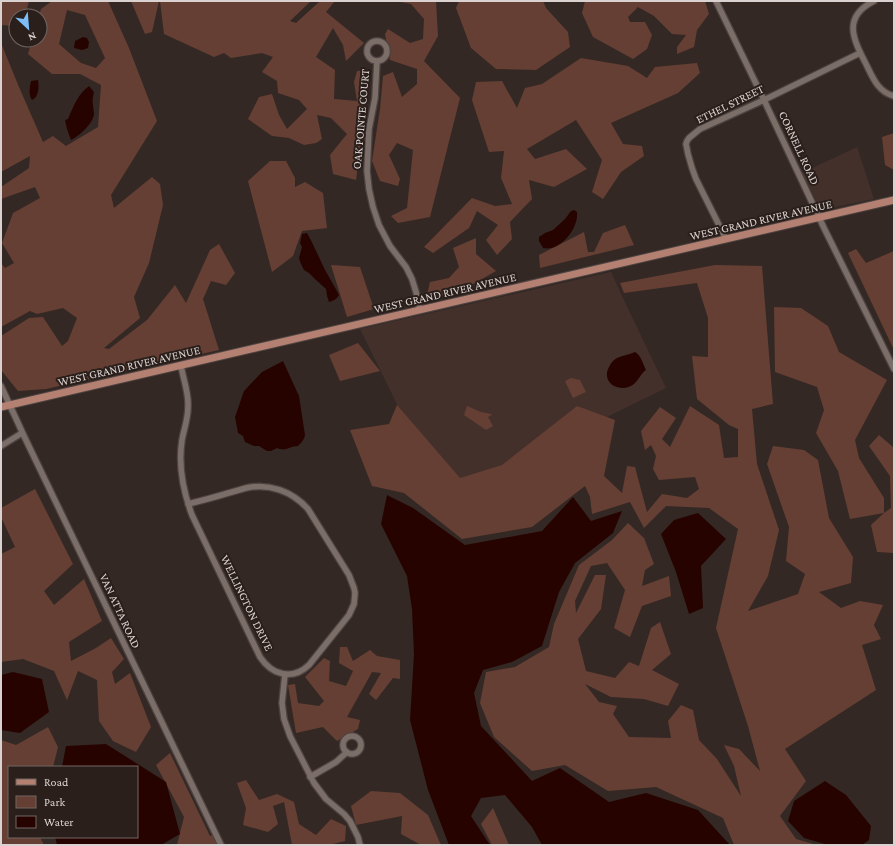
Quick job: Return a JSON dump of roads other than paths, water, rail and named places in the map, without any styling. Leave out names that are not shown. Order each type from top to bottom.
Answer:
[{"type":"main road","name":"WEST GRAND RIVER AVENUE","points":[[1,406],[894,200]]},
{"type":"street","name":"CORNELL ROAD","points":[[716,1],[819,218],[894,369]]},
{"type":"street","points":[[874,1],[865,6],[857,15],[853,30],[854,37],[860,53],[879,88],[894,96]]},
{"type":"street","name":"ETHEL STREET","points":[[726,239],[696,179],[686,144],[689,138],[700,129],[764,100],[860,53]]},
{"type":"street","name":"OAK POINTE COURT","points":[[377,61],[374,98],[369,129],[367,171],[372,207],[390,246],[406,267],[412,279],[420,310]]},
{"type":"street","name":"WELLINGTON DRIVE","points":[[181,365],[188,403],[187,417],[181,447],[182,478],[188,504],[260,657],[271,669],[285,674]]},
{"type":"street","name":"VAN ATTA ROAD","points":[[1,386],[22,433],[221,845]]},
{"type":"street","points":[[1,446],[22,433]]},
{"type":"street","points":[[188,504],[247,488],[263,486],[278,489],[295,497],[308,509],[350,575],[355,593],[354,604],[349,615],[305,669],[298,672],[285,674],[282,703],[284,719],[290,736],[310,777],[320,792],[350,821],[358,837],[360,845]]},
{"type":"street","points":[[310,777],[336,762],[347,752]]},
{"type":"water","points":[[83,37],[87,38],[89,42],[88,48],[82,50],[74,48],[75,41]]},
{"type":"water","points":[[38,80],[37,94],[32,100],[30,93],[31,81]]},
{"type":"water","points":[[89,86],[94,92],[93,118],[78,136],[71,140],[65,120],[68,119],[79,97]]},
{"type":"water","points":[[574,210],[577,212],[577,218],[572,231],[567,238],[556,246],[543,248],[539,241],[539,237],[553,230],[571,211]]},
{"type":"water","points":[[307,233],[339,295],[336,299],[330,302],[326,289],[304,270],[299,258],[302,247],[300,243],[302,234]]},
{"type":"water","points":[[635,352],[640,357],[646,370],[634,384],[629,387],[624,388],[614,386],[607,378],[609,367],[617,358]]},
{"type":"water","points":[[283,361],[299,396],[305,435],[303,441],[298,446],[286,449],[277,448],[267,451],[259,446],[254,446],[245,442],[243,436],[238,433],[235,417],[244,391],[262,372]]},
{"type":"water","points":[[387,495],[413,508],[465,545],[542,531],[573,497],[591,521],[622,511],[613,533],[575,563],[559,592],[542,646],[512,662],[483,670],[474,693],[481,726],[532,781],[560,768],[609,802],[646,793],[698,810],[730,845],[542,845],[532,827],[505,795],[481,798],[471,816],[490,845],[449,845],[428,790],[410,720],[414,654],[412,609],[407,576],[381,524]]},
{"type":"water","points":[[698,513],[726,539],[701,566],[703,608],[689,614],[676,572],[661,534],[674,520]]},
{"type":"water","points":[[13,672],[42,679],[49,712],[20,733],[1,730],[1,675]]},
{"type":"water","points":[[106,744],[166,782],[180,834],[161,845],[57,845],[55,838],[138,838],[138,766],[62,766],[66,746]]},
{"type":"water","points":[[825,781],[846,795],[871,826],[869,840],[862,845],[828,845],[804,838],[788,821],[794,801]]}]
